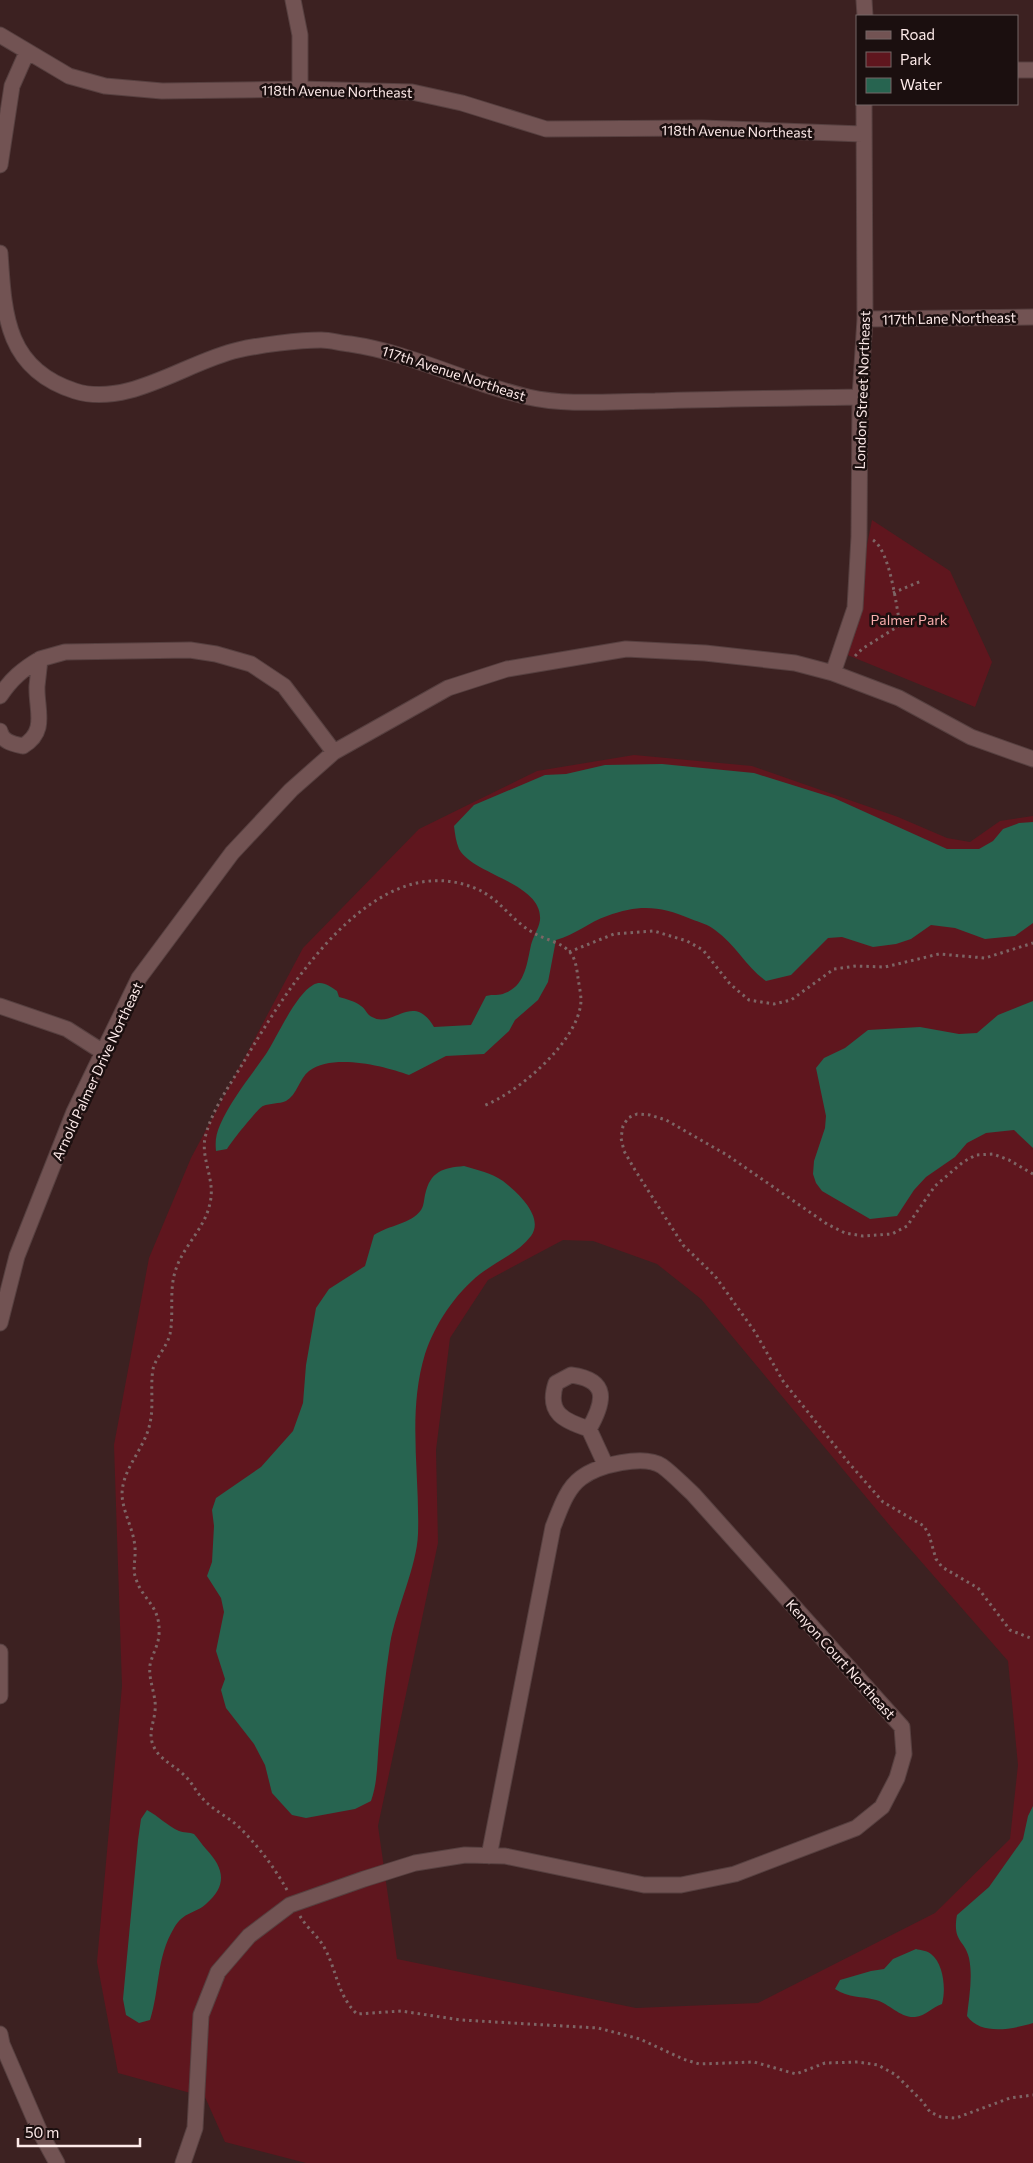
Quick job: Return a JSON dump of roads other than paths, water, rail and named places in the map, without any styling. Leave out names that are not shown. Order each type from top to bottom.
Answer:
[{"type":"street","points":[[293,0],[300,35],[300,89]]},
{"type":"street","points":[[864,0],[864,15]]},
{"type":"street","name":"118th Avenue Northeast","points":[[0,35],[69,76],[105,86],[162,91],[300,89],[412,92],[462,103],[546,129],[702,128],[862,134]]},
{"type":"street","points":[[0,165],[12,86],[26,52]]},
{"type":"street","points":[[1018,70],[1033,70]]},
{"type":"street","name":"London Street Northeast","points":[[833,673],[854,608],[859,532],[860,397],[865,319],[862,134],[864,105]]},
{"type":"street","name":"117th Avenue Northeast","points":[[0,253],[4,310],[17,346],[33,369],[51,381],[77,392],[102,394],[142,387],[194,364],[239,349],[322,340],[382,349],[528,397],[577,402],[860,397]]},
{"type":"street","name":"117th Lane Northeast","points":[[865,319],[1033,317]]},
{"type":"street","points":[[0,696],[7,684],[21,670],[40,659],[65,652],[190,650],[216,654],[252,664],[284,686],[334,752]]},
{"type":"street","name":"Arnold Palmer Drive Northeast","points":[[0,1324],[17,1256],[74,1112],[139,978],[232,853],[291,790],[334,752],[448,688],[507,669],[626,650],[705,653],[795,663],[833,673],[899,698],[971,737],[1033,759]]},
{"type":"street","points":[[0,731],[1,736],[8,742],[23,746],[33,740],[38,729],[37,688],[40,659]]},
{"type":"street","points":[[0,1006],[67,1029],[104,1052]]},
{"type":"street","points":[[589,1429],[606,1466]]},
{"type":"street","name":"Kenyon Court Northeast","points":[[183,2163],[195,2128],[202,2015],[218,1972],[249,1936],[294,1903],[415,1863],[465,1855],[489,1856],[505,1856],[644,1886],[681,1885],[735,1874],[856,1828],[882,1807],[897,1778],[904,1754],[902,1727],[694,1494],[660,1465],[638,1461],[606,1466],[581,1478],[565,1498],[553,1527],[489,1856]]},
{"type":"street","points":[[0,1652],[0,1696]]},
{"type":"street","points":[[0,2034],[2,2044],[26,2102],[57,2163]]},
{"type":"water","points":[[662,764],[754,773],[834,798],[947,849],[979,849],[993,841],[1003,829],[1019,823],[1033,822],[1033,923],[1015,936],[985,939],[955,928],[931,925],[911,939],[896,944],[873,947],[842,937],[828,938],[791,975],[766,981],[753,970],[722,936],[707,925],[660,909],[640,908],[619,912],[556,940],[548,982],[538,1000],[515,1020],[509,1031],[484,1054],[446,1056],[409,1075],[359,1063],[331,1063],[319,1066],[306,1074],[290,1098],[283,1102],[269,1104],[260,1108],[227,1149],[216,1151],[218,1131],[224,1116],[266,1054],[300,997],[313,985],[322,983],[328,986],[337,991],[339,997],[359,1004],[372,1017],[388,1019],[411,1011],[418,1012],[426,1017],[434,1027],[471,1025],[486,996],[503,994],[512,990],[517,985],[524,973],[540,920],[538,907],[531,897],[519,888],[478,866],[459,849],[454,826],[474,805],[545,775],[566,774],[605,765]]},
{"type":"water","points":[[1033,1001],[1033,1148],[1014,1130],[986,1133],[967,1143],[955,1157],[926,1177],[914,1190],[897,1216],[870,1219],[822,1191],[816,1183],[813,1174],[814,1161],[825,1128],[826,1116],[816,1068],[824,1058],[845,1048],[868,1030],[920,1027],[959,1034],[977,1033],[998,1015]]},
{"type":"water","points":[[464,1166],[494,1176],[509,1186],[528,1206],[532,1213],[534,1229],[526,1242],[480,1274],[454,1300],[434,1332],[425,1354],[420,1376],[415,1421],[418,1511],[417,1546],[390,1644],[382,1705],[376,1779],[371,1801],[355,1809],[306,1818],[292,1815],[272,1793],[265,1765],[254,1744],[226,1708],[221,1690],[225,1679],[216,1651],[224,1612],[221,1598],[207,1576],[212,1562],[214,1526],[212,1510],[216,1498],[261,1467],[293,1431],[303,1403],[306,1365],[316,1308],[329,1289],[365,1266],[374,1235],[417,1215],[422,1208],[427,1187],[438,1172]]},
{"type":"water","points":[[1033,1806],[1033,2023],[1007,2029],[989,2029],[973,2022],[967,2016],[971,1972],[967,1952],[956,1931],[957,1915],[989,1887],[1023,1839],[1028,1816]]},
{"type":"water","points":[[147,1810],[179,1831],[194,1834],[217,1863],[221,1877],[218,1890],[213,1897],[202,1907],[182,1918],[174,1928],[168,1939],[161,1962],[150,2020],[139,2023],[126,2015],[123,1999],[138,1840],[141,1819]]},
{"type":"water","points":[[916,1949],[928,1952],[935,1958],[939,1964],[944,1985],[942,2004],[922,2015],[910,2017],[876,2000],[850,1995],[835,1989],[840,1980],[884,1969],[893,1959]]},
{"type":"park label","name":"Palmer Park","points":[[909,619]]}]
